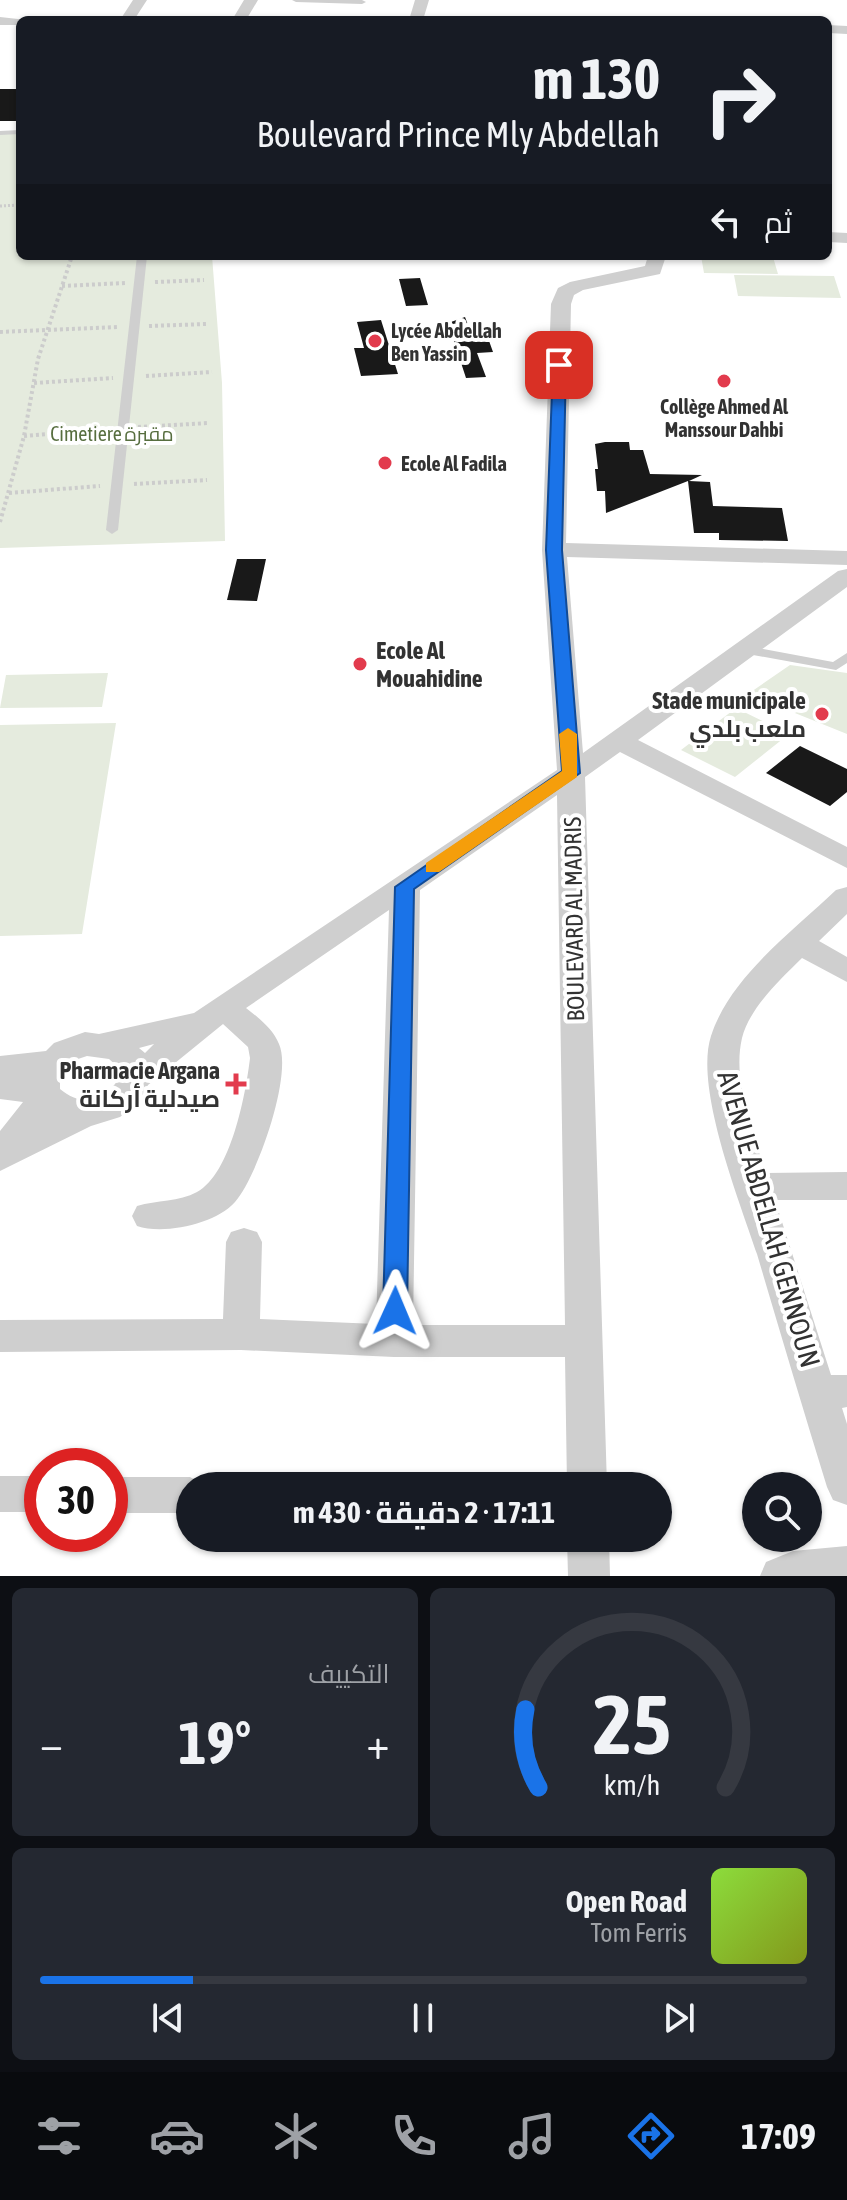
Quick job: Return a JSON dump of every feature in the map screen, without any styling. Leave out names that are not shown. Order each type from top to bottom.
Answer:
[{"type":"street","name":"BOULEVARD AL MADRIS","points":[[587,1472],[571,773],[554,550],[561,304],[565,292],[577,286],[653,270],[656,260]]},
{"type":"street","points":[[554,550],[847,558]]},
{"type":"street","points":[[138,1076],[214,1014],[619,741],[847,576]]},
{"type":"street","points":[[619,741],[847,859]]},
{"type":"street","points":[[394,1341],[405,887]]},
{"type":"street","name":"AVENUE ABDELLAH GENNOUN","points":[[847,897],[749,995],[734,1016],[725,1040],[723,1066],[754,1187],[832,1392],[847,1487]]},
{"type":"street","points":[[801,944],[847,971]]},
{"type":"street","points":[[0,1157],[66,1051],[85,1044],[106,1044],[214,1014],[257,1037],[267,1059],[245,1143],[226,1190],[215,1199],[185,1211],[150,1216]]},
{"type":"street","points":[[0,1157],[85,1114],[121,1102],[133,1090],[138,1076],[135,1061],[124,1050],[106,1044]]},
{"type":"street","points":[[0,1068],[47,1084]]},
{"type":"street","points":[[0,1087],[47,1084]]},
{"type":"street","points":[[47,1084],[55,1106],[85,1114]]},
{"type":"street","points":[[754,1187],[847,1186]]},
{"type":"street","points":[[241,1334],[244,1242]]},
{"type":"street","points":[[0,1336],[241,1334],[394,1341],[583,1341]]},
{"type":"street","points":[[0,1494],[24,1494]]},
{"type":"street","points":[[128,1495],[176,1495]]},
{"type":"street","points":[[588,1552],[589,1576]]},
{"type":"street","points":[[781,1576],[793,1570],[847,1565]]},
{"type":"lane","points":[[296,0],[363,1],[358,16]]},
{"type":"lane","points":[[112,530],[142,260]]},
{"type":"lane","points":[[747,650],[836,666],[847,657]]},
{"type":"path","points":[[0,522],[24,436],[38,359],[71,260]]},
{"type":"path","points":[[0,332],[206,324]]},
{"type":"green space","name":"Cimetiere مقبرة","points":[[16,131],[16,260],[212,260],[222,383],[225,541],[0,548],[0,132]]},
{"type":"green space","points":[[702,260],[774,260],[778,274],[704,273]]},
{"type":"green space","points":[[734,275],[834,276],[841,298],[738,296]]},
{"type":"green space","name":"Stade municipale ملعب بلدي","points":[[790,665],[847,673],[847,734],[748,694]]},
{"type":"green space","points":[[108,673],[102,707],[0,708],[6,675]]},
{"type":"green space","points":[[736,708],[789,734],[735,777],[681,750]]},
{"type":"green space","points":[[116,723],[82,934],[0,936],[0,725]]},
{"type":"building","points":[[0,89],[16,89],[16,121],[0,121]]},
{"type":"building","points":[[420,278],[428,305],[406,306],[399,279]]},
{"type":"building","points":[[465,317],[468,325],[483,324],[493,352],[477,353],[486,377],[466,378],[448,323]]},
{"type":"building","points":[[381,320],[398,374],[361,376],[354,348],[364,348],[357,322]]},
{"type":"building","points":[[629,442],[630,450],[643,450],[650,474],[702,475],[689,481],[710,482],[713,506],[782,508],[788,541],[719,540],[719,533],[694,533],[688,481],[606,513],[605,491],[597,491],[595,469],[598,469],[595,444]]},
{"type":"building","points":[[237,559],[266,559],[257,601],[227,600]]},
{"type":"building","points":[[800,746],[847,769],[847,792],[830,806],[766,773]]},
{"type":"slow traffic","points":[[433,868],[571,773],[568,734]]},
{"type":"place","name":"Lycée Abdellah Ben Yassin","points":[[375,341]]},
{"type":"place","name":"Collège Ahmed Al Manssour Dahbi","points":[[724,381]]},
{"type":"place","name":"Ecole Al Fadila","points":[[385,463]]},
{"type":"place","name":"Ecole Al Mouahidine","points":[[360,664]]},
{"type":"place","name":"Stade municipale ملعب بلدي","points":[[822,714]]},
{"type":"place","name":"Pharmacie Argana صيدلية أركانة","points":[[236,1084]]},
{"type":"route","points":[[395,1311],[405,887],[571,773],[554,550],[559,365]]}]
